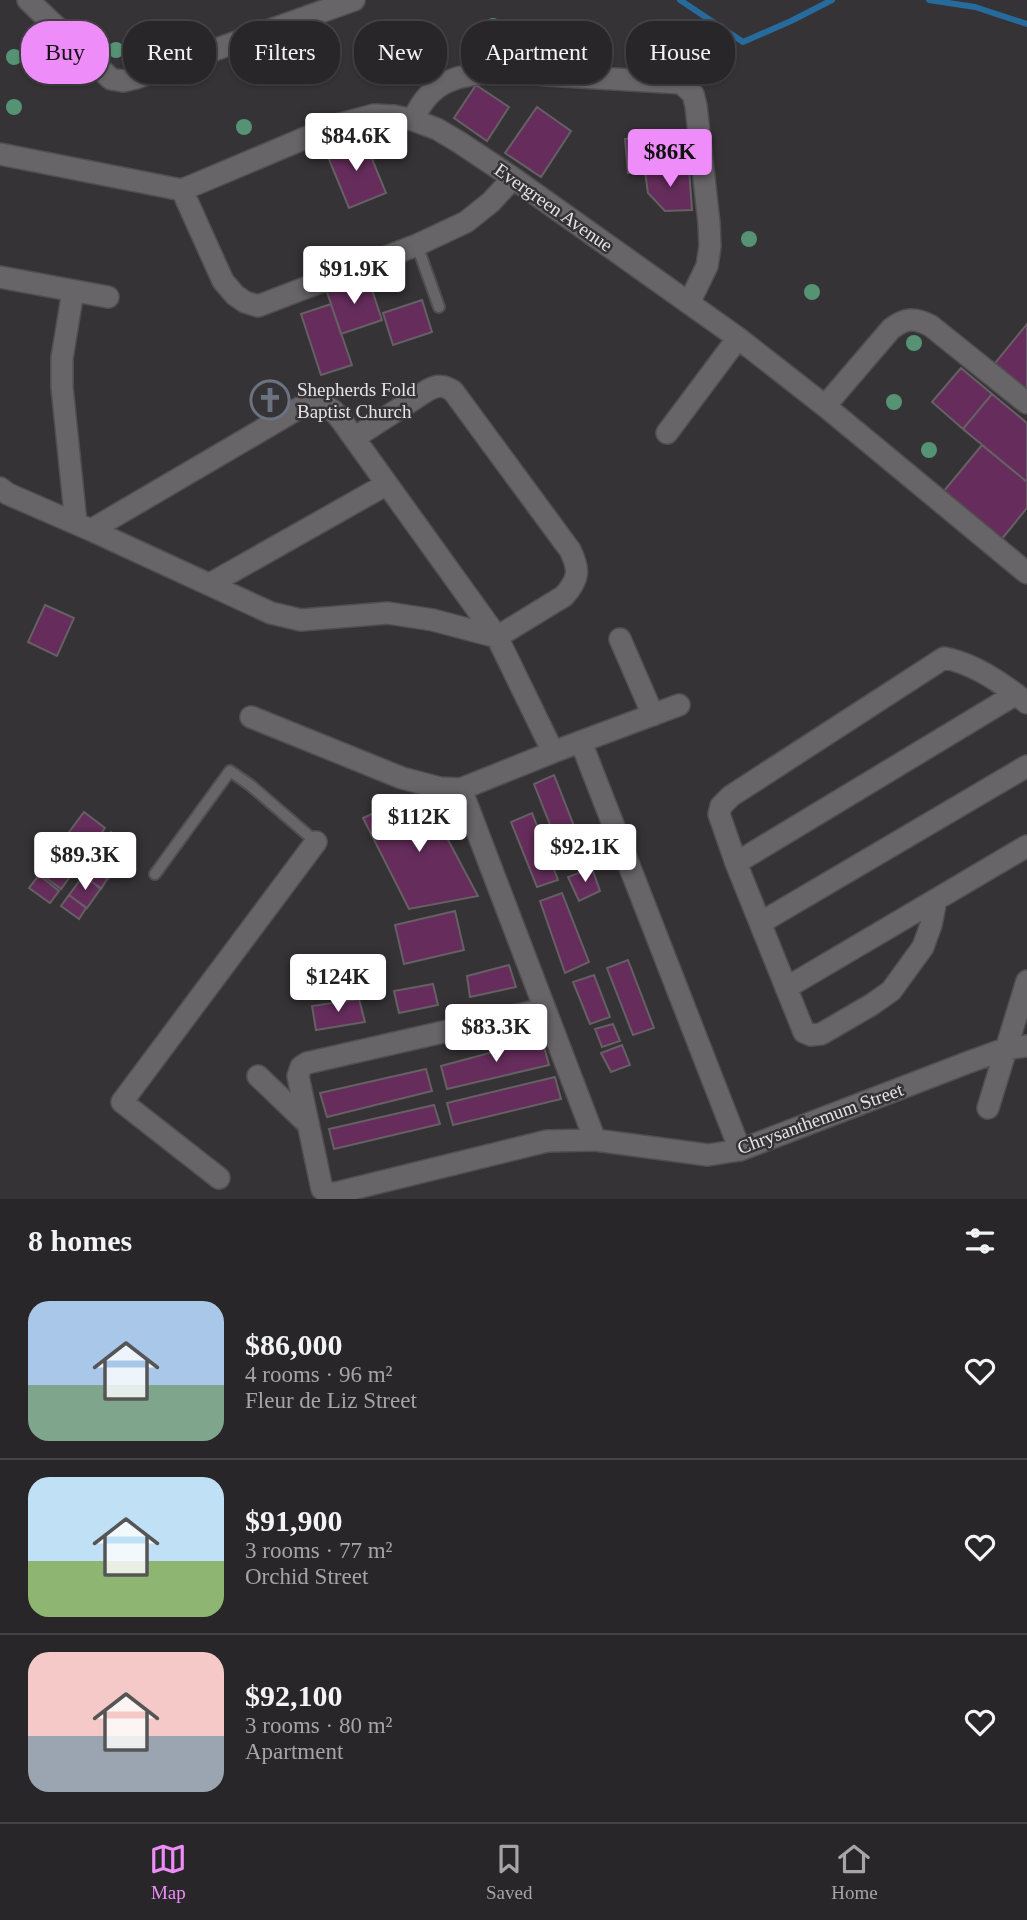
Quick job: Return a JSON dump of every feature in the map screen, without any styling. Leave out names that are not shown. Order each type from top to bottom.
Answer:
[{"type":"street","points":[[31,1],[111,79],[123,81],[354,0]]},
{"type":"street","points":[[413,120],[419,106],[432,93],[446,82],[468,75],[501,73],[681,83],[693,94],[696,106],[710,246],[707,266],[689,303]]},
{"type":"street","name":"Evergreen Avenue","points":[[182,190],[347,122],[374,116],[413,120],[448,135],[738,338],[825,406],[1027,573]]},
{"type":"street","points":[[0,154],[182,190],[223,281],[235,295],[258,306],[417,245],[466,222],[491,202],[513,178]]},
{"type":"street","points":[[0,277],[108,297]]},
{"type":"street","points":[[72,291],[62,358],[62,387],[84,526]]},
{"type":"street","points":[[825,406],[891,329],[909,319],[921,320],[931,326],[1027,403]]},
{"type":"street","points":[[667,433],[738,338]]},
{"type":"street","points":[[0,488],[271,613],[301,620],[388,613],[433,620],[497,637],[564,596],[572,587],[577,576],[577,563],[453,391],[445,386],[436,386],[354,438]]},
{"type":"street","points":[[84,526],[311,404],[321,403],[329,407],[354,438],[497,637],[552,752]]},
{"type":"street","points":[[210,584],[387,484]]},
{"type":"street","points":[[620,639],[653,715]]},
{"type":"street","points":[[736,863],[1021,698],[959,661],[944,659],[726,800],[719,814],[736,863],[804,1032],[811,1035],[821,1034],[891,991],[923,947],[936,900]]},
{"type":"street","points":[[251,717],[402,778],[440,788],[461,789],[679,705]]},
{"type":"street","points":[[581,741],[740,1150]]},
{"type":"street","points":[[760,923],[1027,766]]},
{"type":"street","points":[[461,789],[595,1140]]},
{"type":"street","points":[[219,1178],[122,1102],[316,842]]},
{"type":"street","points":[[786,988],[1027,846]]},
{"type":"street","points":[[988,1108],[1027,981]]},
{"type":"street","points":[[308,1124],[298,1076],[301,1067],[307,1063],[544,1009]]},
{"type":"street","name":"Chrysanthemum Street","points":[[308,1124],[322,1189],[328,1193],[547,1141],[595,1140],[708,1155],[740,1150],[1005,1049],[1027,1046]]},
{"type":"street","points":[[258,1076],[308,1124]]},
{"type":"lane","points":[[417,245],[439,307]]},
{"type":"lane","points":[[155,874],[230,771],[258,791],[316,842]]},
{"type":"building","points":[[476,85],[509,107],[487,141],[454,118]]},
{"type":"building","points":[[537,107],[571,131],[541,177],[505,153]]},
{"type":"building","points":[[686,135],[689,169],[628,173],[625,139]]},
{"type":"building","points":[[363,137],[386,193],[349,208],[326,152]]},
{"type":"building","points":[[689,169],[692,210],[665,211],[648,193],[645,172]]},
{"type":"building","points":[[368,278],[382,320],[341,334],[327,292]]},
{"type":"building","points":[[422,300],[432,332],[393,345],[383,313]]},
{"type":"building","points":[[331,304],[352,365],[321,375],[301,314]]},
{"type":"building","points":[[1027,324],[1027,390],[995,363]]},
{"type":"building","points":[[961,368],[992,394],[963,429],[932,402]]},
{"type":"building","points":[[992,394],[1027,423],[1027,482],[963,429]]},
{"type":"building","points":[[982,445],[1027,482],[1027,508],[1001,540],[943,492]]},
{"type":"building","points":[[45,605],[74,618],[57,656],[28,642]]},
{"type":"building","points":[[554,775],[585,854],[565,863],[534,784]]},
{"type":"building","points":[[422,791],[478,896],[409,909],[363,818]]},
{"type":"building","points":[[84,812],[105,828],[83,859],[61,843]]},
{"type":"building","points":[[532,813],[558,880],[537,887],[511,822]]},
{"type":"building","points":[[111,832],[131,847],[108,879],[88,864]]},
{"type":"building","points":[[61,844],[82,860],[61,889],[40,873]]},
{"type":"building","points":[[87,865],[107,879],[101,889],[81,873]]},
{"type":"building","points":[[592,868],[600,891],[579,901],[568,877]]},
{"type":"building","points":[[39,875],[59,891],[50,903],[29,888]]},
{"type":"building","points":[[83,876],[101,888],[87,908],[69,895]]},
{"type":"building","points":[[562,893],[589,962],[565,973],[540,901]]},
{"type":"building","points":[[69,895],[86,908],[79,919],[61,906]]},
{"type":"building","points":[[455,911],[464,950],[404,964],[395,925]]},
{"type":"building","points":[[628,960],[654,1028],[633,1035],[607,968]]},
{"type":"building","points":[[509,965],[516,987],[470,997],[467,976]]},
{"type":"building","points":[[594,975],[610,1017],[590,1024],[573,982]]},
{"type":"building","points":[[433,984],[438,1005],[399,1013],[394,991]]},
{"type":"building","points":[[359,999],[365,1022],[316,1030],[312,1006]]},
{"type":"building","points":[[613,1024],[620,1041],[602,1047],[595,1029]]},
{"type":"building","points":[[542,1039],[549,1065],[447,1089],[441,1066]]},
{"type":"building","points":[[622,1045],[630,1065],[611,1072],[601,1053]]},
{"type":"building","points":[[426,1069],[432,1091],[327,1117],[320,1093]]},
{"type":"building","points":[[555,1077],[561,1099],[453,1125],[447,1103]]},
{"type":"building","points":[[434,1105],[440,1124],[334,1149],[329,1129]]},
{"type":"waterway","points":[[680,0],[743,42],[832,0]]},
{"type":"waterway","points":[[929,0],[975,7],[1027,24]]},
{"type":"place","name":"Shepherds Fold Baptist Church","points":[[270,400]]}]
